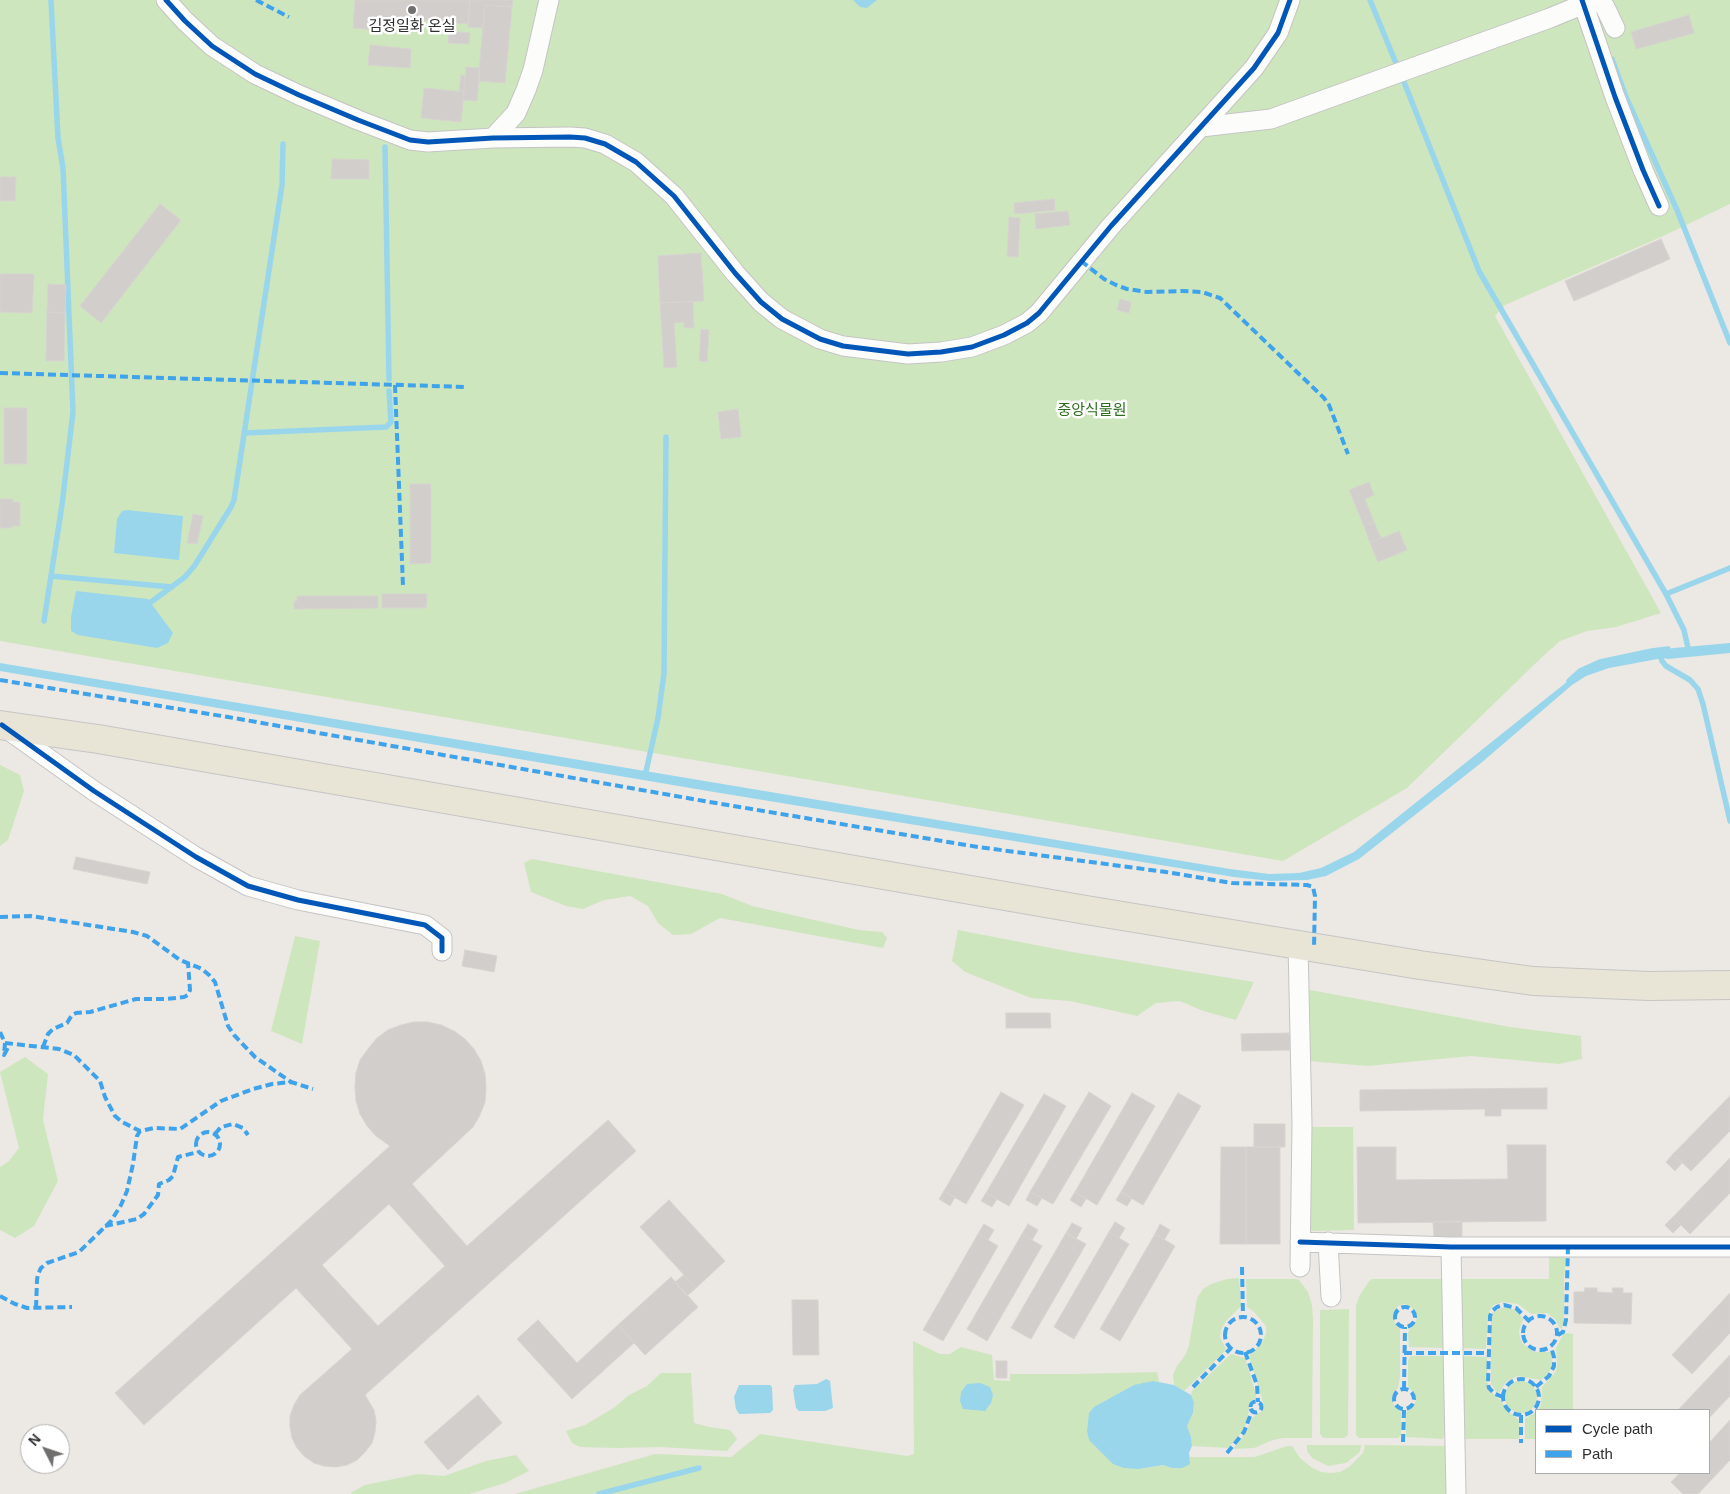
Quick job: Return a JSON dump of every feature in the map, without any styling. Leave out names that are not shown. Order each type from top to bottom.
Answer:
[{"type":"main road","points":[[1,725],[98,739],[1076,909],[1533,981],[1649,986],[1730,985]]},
{"type":"street","points":[[166,0],[212,46],[234,62],[274,84],[410,140],[428,142],[493,138],[570,137],[585,138],[605,144],[623,153],[651,174],[674,196],[735,273],[762,302],[782,319],[820,339],[843,346],[879,352],[908,354],[942,352],[972,347],[1004,335],[1027,323],[1039,313],[1111,226],[1254,68],[1278,33],[1290,0]]},
{"type":"street","points":[[493,138],[516,113],[526,90],[533,70],[550,0]]},
{"type":"street","points":[[1201,127],[1271,119],[1550,18],[1583,2],[1598,1],[1605,7],[1615,28]]},
{"type":"street","points":[[1583,2],[1615,97],[1659,206]]},
{"type":"street","points":[[1,725],[94,791],[196,857],[248,886],[298,900],[425,925],[442,938],[442,951]]},
{"type":"street","points":[[1298,945],[1302,1125],[1300,1267]]},
{"type":"street","points":[[1300,1242],[1451,1247],[1730,1247]]},
{"type":"street","points":[[1328,1242],[1331,1297]]},
{"type":"street","points":[[1451,1247],[1456,1494]]},
{"type":"green space","name":"중앙식물원","points":[[0,0],[1730,0],[1730,204],[1661,237],[1505,305],[1495,316],[1661,613],[1616,627],[1587,631],[1560,641],[1407,788],[1283,861],[0,641]]},
{"type":"green space","points":[[0,765],[20,775],[24,791],[8,840],[0,846]]},
{"type":"green space","points":[[532,859],[722,894],[752,906],[859,930],[882,932],[887,938],[883,948],[720,918],[691,934],[673,935],[658,923],[648,906],[630,896],[604,900],[583,909],[566,906],[531,892],[524,863]]},
{"type":"green space","points":[[958,930],[1072,952],[1254,982],[1236,1020],[1203,1011],[1180,1001],[1156,1003],[1137,1016],[1070,1001],[1031,998],[965,972],[952,961]]},
{"type":"green space","points":[[295,936],[320,941],[302,1044],[271,1031]]},
{"type":"green space","points":[[1310,990],[1510,1027],[1581,1036],[1582,1059],[1559,1064],[1471,1056],[1367,1066],[1309,1061]]},
{"type":"green space","points":[[25,1057],[48,1074],[43,1120],[58,1181],[34,1226],[15,1238],[0,1230],[0,1167],[9,1161],[19,1148],[0,1072]]},
{"type":"green space","points":[[1309,1127],[1353,1127],[1354,1230],[1309,1231]]},
{"type":"green space","points":[[1566,1253],[1562,1329],[1555,1319],[1547,1313],[1531,1314],[1518,1304],[1503,1302],[1494,1305],[1490,1310],[1486,1349],[1463,1348],[1461,1346],[1462,1279],[1549,1279],[1549,1257],[1553,1254]]},
{"type":"green space","points":[[1239,1278],[1241,1306],[1226,1321],[1221,1330],[1220,1337],[1226,1349],[1184,1391],[1174,1385],[1173,1374],[1186,1354],[1189,1345],[1197,1298],[1203,1289],[1211,1284],[1227,1279]]},
{"type":"green space","points":[[1246,1279],[1296,1279],[1299,1280],[1308,1292],[1313,1318],[1312,1438],[1283,1438],[1254,1448],[1233,1449],[1246,1433],[1252,1418],[1262,1411],[1264,1406],[1249,1356],[1263,1341],[1266,1326],[1247,1307]]},
{"type":"green space","points":[[1372,1279],[1443,1279],[1445,1348],[1409,1347],[1408,1333],[1417,1318],[1415,1311],[1405,1304],[1398,1306],[1393,1314],[1395,1323],[1400,1329],[1400,1377],[1398,1388],[1392,1395],[1394,1405],[1401,1412],[1401,1435],[1398,1438],[1359,1438],[1356,1435],[1356,1306],[1359,1297]]},
{"type":"green space","points":[[1505,1307],[1516,1310],[1523,1319],[1519,1331],[1523,1344],[1534,1352],[1552,1353],[1552,1365],[1548,1374],[1541,1380],[1517,1376],[1506,1382],[1499,1393],[1497,1393],[1491,1384],[1491,1316],[1493,1312]]},
{"type":"green space","points":[[1349,1309],[1348,1435],[1344,1438],[1323,1438],[1320,1434],[1320,1310]]},
{"type":"green space","points":[[1564,1333],[1573,1334],[1573,1409],[1539,1409],[1541,1405],[1542,1387],[1556,1371],[1556,1348]]},
{"type":"green space","points":[[913,1341],[940,1354],[950,1354],[961,1347],[992,1355],[994,1380],[1010,1381],[1010,1374],[1157,1372],[1159,1382],[1153,1381],[1139,1469],[1163,1465],[1172,1468],[1190,1464],[1189,1457],[1255,1457],[1292,1446],[1300,1458],[1311,1467],[1321,1472],[1331,1473],[1340,1472],[1349,1467],[1363,1453],[1365,1445],[1446,1446],[1446,1494],[515,1494],[655,1454],[731,1457],[760,1434],[907,1456],[914,1454]]},
{"type":"green space","points":[[1231,1354],[1245,1358],[1256,1394],[1256,1398],[1250,1404],[1243,1431],[1228,1448],[1192,1446],[1187,1426],[1193,1413],[1192,1391]]},
{"type":"green space","points":[[1411,1356],[1445,1356],[1446,1429],[1443,1439],[1406,1437],[1405,1413],[1414,1405],[1416,1400],[1414,1393],[1408,1387],[1408,1360]]},
{"type":"green space","points":[[1462,1356],[1487,1357],[1488,1389],[1519,1420],[1520,1437],[1518,1439],[1464,1439]]},
{"type":"green space","points":[[661,1373],[691,1373],[694,1423],[730,1430],[737,1439],[727,1451],[661,1447],[580,1447],[572,1443],[566,1431],[585,1425],[615,1407],[629,1395],[647,1386]]},
{"type":"green space","points":[[1521,1381],[1527,1382],[1532,1386],[1536,1391],[1536,1403],[1532,1408],[1527,1412],[1521,1413],[1515,1412],[1510,1408],[1506,1403],[1505,1397],[1506,1391],[1510,1386],[1515,1382]]},
{"type":"green space","points":[[1535,1413],[1535,1439],[1525,1439],[1525,1419]]},
{"type":"green space","points":[[1307,1445],[1361,1445],[1360,1452],[1346,1463],[1328,1466],[1312,1458],[1307,1451]]},
{"type":"green space","points":[[516,1455],[529,1471],[505,1483],[469,1494],[351,1494],[365,1485],[418,1474],[444,1476],[486,1461]]},
{"type":"water","points":[[853,0],[877,0],[867,8],[860,7]]},
{"type":"water","points":[[122,511],[183,516],[179,560],[114,553],[117,519]]},
{"type":"water","points":[[76,591],[148,599],[173,633],[168,643],[157,648],[78,635],[71,631],[71,617]]},
{"type":"water","points":[[1730,643],[1730,653],[1663,658],[1609,668],[1586,676],[1572,685],[1481,763],[1359,859],[1326,876],[1307,880],[1271,881],[1234,877],[714,792],[0,671],[0,663],[1269,874],[1299,873],[1321,868],[1354,852],[1578,673],[1627,656],[1674,648]]},
{"type":"water","points":[[826,1379],[830,1381],[833,1408],[825,1411],[799,1411],[796,1408],[793,1390],[795,1385],[817,1384]]},
{"type":"water","points":[[1153,1381],[1174,1385],[1191,1395],[1194,1402],[1193,1413],[1187,1426],[1192,1446],[1189,1453],[1190,1464],[1182,1468],[1172,1468],[1163,1465],[1139,1469],[1124,1468],[1113,1464],[1089,1440],[1087,1431],[1089,1413],[1094,1407],[1134,1385]]},
{"type":"water","points":[[980,1383],[990,1387],[993,1395],[991,1403],[985,1411],[963,1409],[960,1401],[961,1392],[967,1384]]},
{"type":"water","points":[[739,1385],[770,1385],[772,1387],[773,1410],[770,1413],[739,1414],[734,1397]]},
{"type":"building","name":"김정일화 온실","points":[[355,0],[470,0],[468,24],[412,19],[412,25],[377,22],[376,30],[353,28]]},
{"type":"building","points":[[470,0],[513,0],[512,7],[485,5],[483,28],[468,27]]},
{"type":"building","points":[[485,5],[512,7],[505,83],[478,81]]},
{"type":"building","points":[[1689,15],[1694,33],[1636,49],[1631,32]]},
{"type":"building","points":[[449,31],[470,33],[469,44],[448,43]]},
{"type":"building","points":[[370,45],[411,49],[410,68],[368,65]]},
{"type":"building","points":[[466,67],[480,68],[477,101],[463,100]]},
{"type":"building","points":[[461,75],[465,76],[464,92],[459,91]]},
{"type":"building","points":[[424,88],[464,92],[461,122],[421,118]]},
{"type":"building","points":[[332,159],[369,160],[369,179],[331,179]]},
{"type":"building","points":[[0,177],[16,177],[15,201],[0,201]]},
{"type":"building","points":[[1054,199],[1055,210],[1015,214],[1014,203]]},
{"type":"building","points":[[160,204],[181,220],[101,323],[80,306]]},
{"type":"building","points":[[1068,211],[1070,225],[1036,229],[1035,214]]},
{"type":"building","points":[[1009,217],[1020,218],[1018,257],[1007,256]]},
{"type":"building","points":[[1661,239],[1670,259],[1574,301],[1565,281]]},
{"type":"building","points":[[701,253],[704,301],[660,303],[658,256]]},
{"type":"building","points":[[0,274],[34,274],[32,313],[0,312]]},
{"type":"building","points":[[48,284],[66,285],[65,313],[47,312]]},
{"type":"building","points":[[1120,299],[1131,302],[1129,313],[1117,310]]},
{"type":"building","points":[[693,301],[694,328],[684,328],[684,322],[674,323],[677,367],[664,368],[660,303]]},
{"type":"building","points":[[47,312],[65,313],[64,361],[46,361]]},
{"type":"building","points":[[701,329],[709,330],[707,362],[699,361]]},
{"type":"building","points":[[4,408],[27,408],[27,464],[4,464]]},
{"type":"building","points":[[738,409],[741,437],[721,439],[718,412]]},
{"type":"building","points":[[1369,482],[1374,495],[1365,499],[1374,522],[1364,526],[1349,490]]},
{"type":"building","points":[[410,484],[431,484],[431,563],[410,564]]},
{"type":"building","points":[[0,499],[13,499],[13,502],[20,502],[20,526],[0,528]]},
{"type":"building","points":[[193,514],[203,516],[197,544],[187,543]]},
{"type":"building","points":[[1374,522],[1381,538],[1370,543],[1364,526]]},
{"type":"building","points":[[1399,531],[1407,550],[1378,562],[1370,543]]},
{"type":"building","points":[[382,594],[427,594],[426,608],[382,608]]},
{"type":"building","points":[[297,596],[378,596],[378,608],[294,609],[294,601],[297,601]]},
{"type":"building","points":[[76,857],[150,872],[147,884],[73,869]]},
{"type":"building","points":[[465,950],[497,956],[494,972],[462,966]]},
{"type":"building","points":[[1006,1013],[1050,1013],[1051,1028],[1006,1028]]},
{"type":"building","points":[[414,1022],[428,1022],[454,1031],[474,1049],[481,1061],[485,1074],[485,1102],[473,1127],[412,1184],[467,1246],[608,1120],[636,1151],[365,1395],[374,1410],[375,1432],[372,1443],[357,1460],[347,1465],[336,1467],[314,1463],[304,1456],[292,1438],[290,1416],[300,1395],[352,1349],[296,1288],[144,1425],[115,1393],[390,1146],[376,1136],[360,1114],[356,1101],[356,1073],[360,1060],[377,1038],[388,1030]],"holes":[[[389,1204],[445,1266],[378,1326],[322,1265]]]},
{"type":"building","points":[[1289,1033],[1290,1050],[1242,1051],[1241,1034]]},
{"type":"building","points":[[1547,1088],[1547,1109],[1501,1109],[1501,1116],[1485,1116],[1485,1109],[1360,1111],[1360,1090]]},
{"type":"building","points":[[1001,1092],[1024,1105],[966,1204],[944,1191]]},
{"type":"building","points":[[1089,1092],[1111,1106],[1053,1204],[1030,1192]]},
{"type":"building","points":[[1132,1093],[1155,1106],[1097,1205],[1075,1192]]},
{"type":"building","points":[[1178,1093],[1201,1106],[1143,1205],[1121,1192]]},
{"type":"building","points":[[1044,1094],[1066,1106],[1009,1206],[986,1193]]},
{"type":"building","points":[[1730,1096],[1730,1131],[1691,1171],[1673,1154]]},
{"type":"building","points":[[1254,1124],[1285,1124],[1285,1147],[1254,1147]]},
{"type":"building","points":[[1507,1145],[1546,1145],[1546,1221],[1358,1223],[1357,1147],[1396,1147],[1396,1180],[1508,1179]]},
{"type":"building","points":[[1221,1147],[1246,1147],[1246,1244],[1220,1244]]},
{"type":"building","points":[[1246,1147],[1280,1147],[1280,1244],[1246,1244]]},
{"type":"building","points":[[1673,1154],[1682,1163],[1675,1171],[1666,1162]]},
{"type":"building","points":[[1730,1158],[1730,1193],[1690,1234],[1673,1217]]},
{"type":"building","points":[[944,1191],[955,1197],[950,1206],[939,1199]]},
{"type":"building","points":[[1030,1192],[1042,1198],[1037,1206],[1026,1200]]},
{"type":"building","points":[[1075,1192],[1086,1199],[1081,1207],[1070,1200]]},
{"type":"building","points":[[1121,1192],[1132,1198],[1127,1206],[1116,1200]]},
{"type":"building","points":[[986,1193],[997,1199],[992,1207],[981,1201]]},
{"type":"building","points":[[669,1200],[725,1261],[696,1288],[640,1227]]},
{"type":"building","points":[[1673,1217],[1681,1225],[1673,1233],[1665,1225]]},
{"type":"building","points":[[1462,1221],[1462,1237],[1434,1238],[1433,1222]]},
{"type":"building","points":[[1115,1222],[1125,1228],[1119,1238],[1109,1232]]},
{"type":"building","points":[[1072,1223],[1082,1228],[1076,1239],[1066,1233]]},
{"type":"building","points":[[984,1224],[994,1230],[988,1240],[978,1234]]},
{"type":"building","points":[[1028,1224],[1038,1230],[1032,1240],[1022,1234]]},
{"type":"building","points":[[1160,1224],[1170,1230],[1164,1240],[1155,1234]]},
{"type":"building","points":[[1109,1232],[1129,1244],[1074,1339],[1054,1327]]},
{"type":"building","points":[[1066,1233],[1086,1244],[1031,1339],[1011,1328]]},
{"type":"building","points":[[978,1234],[998,1246],[943,1341],[923,1330]]},
{"type":"building","points":[[1022,1234],[1042,1246],[987,1341],[967,1329]]},
{"type":"building","points":[[1155,1234],[1175,1246],[1120,1341],[1100,1329]]},
{"type":"building","points":[[684,1275],[696,1288],[687,1296],[675,1282]]},
{"type":"building","points":[[671,1277],[698,1307],[645,1355],[618,1325]]},
{"type":"building","points":[[1585,1288],[1597,1288],[1597,1292],[1613,1293],[1612,1288],[1623,1288],[1623,1293],[1632,1293],[1631,1324],[1574,1323],[1574,1292],[1584,1292]]},
{"type":"building","points":[[1730,1293],[1730,1333],[1692,1374],[1672,1355]]},
{"type":"building","points":[[792,1300],[818,1300],[819,1355],[793,1355]]},
{"type":"building","points":[[538,1320],[577,1363],[618,1325],[634,1343],[572,1399],[517,1339]]},
{"type":"building","points":[[1730,1355],[1730,1396],[1710,1417],[1710,1409],[1679,1409]]},
{"type":"building","points":[[996,1361],[1007,1361],[1007,1378],[996,1378]]},
{"type":"building","points":[[478,1395],[502,1423],[448,1470],[424,1442]]},
{"type":"building","points":[[1730,1420],[1730,1460],[1698,1494],[1683,1494],[1671,1482],[1679,1474],[1710,1474],[1710,1442]]},
{"type":"waterway","points":[[44,621],[62,505],[73,412],[63,168],[58,138],[51,0]]},
{"type":"waterway","points":[[1370,0],[1398,68]]},
{"type":"waterway","points":[[1612,59],[1626,97],[1677,210],[1730,343]]},
{"type":"waterway","points":[[1402,77],[1479,271],[1666,594],[1684,630],[1688,648]]},
{"type":"waterway","points":[[151,602],[185,577],[195,565],[234,500],[282,185],[283,144]]},
{"type":"waterway","points":[[385,147],[389,379]]},
{"type":"waterway","points":[[245,433],[386,427],[391,422],[389,391]]},
{"type":"waterway","points":[[645,776],[658,718],[664,673],[666,437]]},
{"type":"waterway","points":[[1666,594],[1730,568]]},
{"type":"waterway","points":[[51,576],[172,587]]},
{"type":"waterway","points":[[1569,681],[1580,671],[1600,662],[1668,649]]},
{"type":"waterway","points":[[1659,652],[1666,666],[1690,680],[1698,689],[1730,821]]},
{"type":"waterway","points":[[599,1494],[699,1468]]},
{"type":"marked path","points":[[256,0],[289,17]]},
{"type":"marked path","points":[[1081,261],[1104,279],[1127,289],[1147,292],[1202,292],[1220,298],[1324,398],[1329,405],[1348,454]]},
{"type":"marked path","points":[[0,373],[467,387]]},
{"type":"marked path","points":[[395,385],[403,586]]},
{"type":"marked path","points":[[0,680],[228,717],[978,847],[1166,872],[1232,883],[1307,885],[1313,887],[1315,896],[1314,948]]},
{"type":"marked path","points":[[0,917],[31,916],[133,932],[147,936],[180,960],[202,969],[209,975],[215,982],[228,1026],[234,1035],[255,1057],[291,1082]]},
{"type":"marked path","points":[[43,1047],[48,1034],[53,1029],[67,1023],[72,1015],[76,1013],[90,1012],[136,999],[166,999],[188,995],[190,990],[188,963]]},
{"type":"marked path","points":[[0,1032],[5,1043],[4,1055],[10,1044]]},
{"type":"marked path","points":[[5,1043],[59,1049],[74,1055],[100,1081],[105,1097],[115,1116],[122,1122],[140,1131]]},
{"type":"marked path","points":[[36,1308],[37,1280],[41,1268],[47,1263],[79,1252],[111,1221],[121,1205],[127,1191],[137,1136],[140,1131],[154,1128],[180,1129],[221,1101],[272,1084],[291,1082],[313,1089]]},
{"type":"marked path","points":[[215,1134],[221,1127],[233,1124],[243,1128],[248,1135]]},
{"type":"marked path","points":[[208,1132],[217,1135],[220,1144],[217,1153],[208,1156],[199,1153],[196,1144],[199,1135],[208,1132]]},
{"type":"marked path","points":[[105,1226],[137,1219],[144,1214],[158,1195],[159,1184],[173,1176],[178,1157],[198,1152]]},
{"type":"marked path","points":[[1558,1335],[1563,1332],[1566,1320],[1568,1246]]},
{"type":"marked path","points":[[1242,1267],[1243,1317]]},
{"type":"marked path","points":[[0,1296],[27,1308],[72,1307]]},
{"type":"marked path","points":[[1503,1397],[1495,1394],[1488,1384],[1490,1316],[1497,1307],[1504,1305],[1516,1308],[1528,1320]]},
{"type":"marked path","points":[[1405,1307],[1412,1310],[1415,1317],[1412,1324],[1405,1327],[1398,1324],[1395,1317],[1398,1310],[1405,1307]]},
{"type":"marked path","points":[[1540,1316],[1547,1317],[1552,1321],[1556,1326],[1557,1333],[1556,1340],[1552,1345],[1547,1349],[1540,1350],[1533,1349],[1528,1345],[1524,1340],[1523,1333],[1524,1326],[1528,1321],[1533,1317],[1540,1316]]},
{"type":"marked path","points":[[1243,1317],[1255,1323],[1261,1335],[1255,1347],[1243,1353],[1231,1347],[1225,1335],[1231,1323],[1243,1317]]},
{"type":"marked path","points":[[1404,1389],[1405,1327]]},
{"type":"marked path","points":[[1536,1387],[1549,1376],[1554,1366],[1551,1347]]},
{"type":"marked path","points":[[1193,1387],[1231,1348]]},
{"type":"marked path","points":[[1245,1352],[1257,1385],[1258,1402]]},
{"type":"marked path","points":[[1404,1353],[1489,1353]]},
{"type":"marked path","points":[[1521,1379],[1533,1385],[1539,1397],[1533,1409],[1521,1415],[1509,1409],[1503,1397],[1509,1385],[1521,1379]]},
{"type":"marked path","points":[[1404,1389],[1411,1392],[1414,1399],[1411,1406],[1404,1409],[1397,1406],[1394,1399],[1397,1392],[1404,1389]]},
{"type":"marked path","points":[[1254,1402],[1258,1402],[1261,1407],[1260,1411],[1254,1412],[1251,1409],[1251,1405],[1254,1402]]},
{"type":"marked path","points":[[1403,1442],[1404,1410]]},
{"type":"marked path","points":[[1227,1453],[1244,1432],[1252,1411]]},
{"type":"marked path","points":[[1521,1415],[1521,1443]]},
{"type":"cycle path","points":[[166,0],[212,46],[255,74],[299,95],[410,140],[428,142],[493,138],[570,137],[585,138],[605,144],[636,162],[674,196],[735,273],[761,302],[782,319],[820,339],[843,346],[908,354],[941,352],[972,347],[1004,335],[1027,323],[1039,313],[1111,226],[1254,68],[1278,33],[1290,0]]},
{"type":"cycle path","points":[[1582,0],[1615,97],[1659,206]]},
{"type":"cycle path","points":[[2,725],[94,791],[196,857],[248,886],[298,900],[425,925],[442,938],[442,951]]},
{"type":"cycle path","points":[[1300,1242],[1451,1247],[1730,1247]]},
{"type":"place","name":"김정일화 온실","points":[[412,10]]}]
